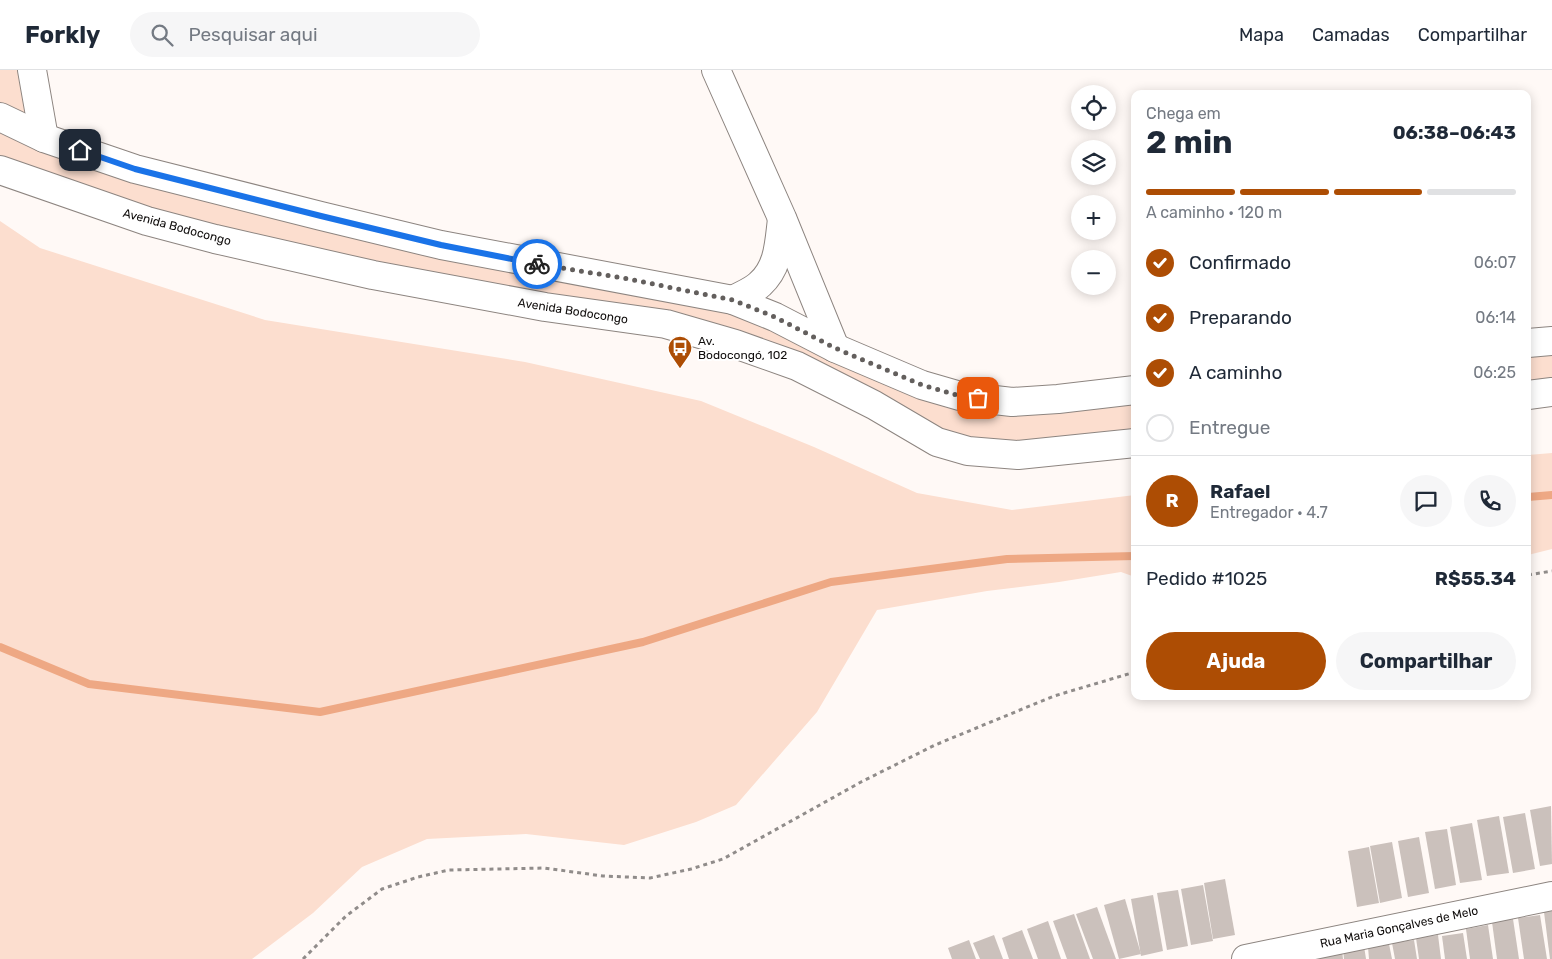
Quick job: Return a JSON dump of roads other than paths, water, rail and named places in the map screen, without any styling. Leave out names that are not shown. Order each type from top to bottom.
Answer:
[{"type":"street","points":[[32,70],[44,138]]},
{"type":"street","points":[[716,70],[782,218],[835,348]]},
{"type":"street","points":[[0,117],[44,138],[135,169],[441,245],[733,300],[775,317],[835,348],[922,385],[960,396],[1012,402],[1131,390]]},
{"type":"street","name":"Avenida Bodocongo","points":[[0,170],[148,221],[215,239],[401,280],[544,307],[666,324],[735,344],[797,366],[874,405],[937,442],[968,451],[1018,455],[1131,444]]},
{"type":"street","points":[[733,300],[760,285],[772,271],[778,256],[782,218]]},
{"type":"street","points":[[1531,344],[1552,340]]},
{"type":"street","points":[[1531,395],[1552,392]]},
{"type":"street","name":"Rua Maria Gonçalves de Melo","points":[[1246,959],[1552,896]]},
{"type":"waterway","points":[[1531,497],[1552,495]]},
{"type":"waterway","points":[[0,647],[89,684],[320,712],[643,642],[831,582],[1007,559],[1131,556]]},
{"type":"place","name":"Av. Bodocongó, 102","points":[[680,369]]}]
